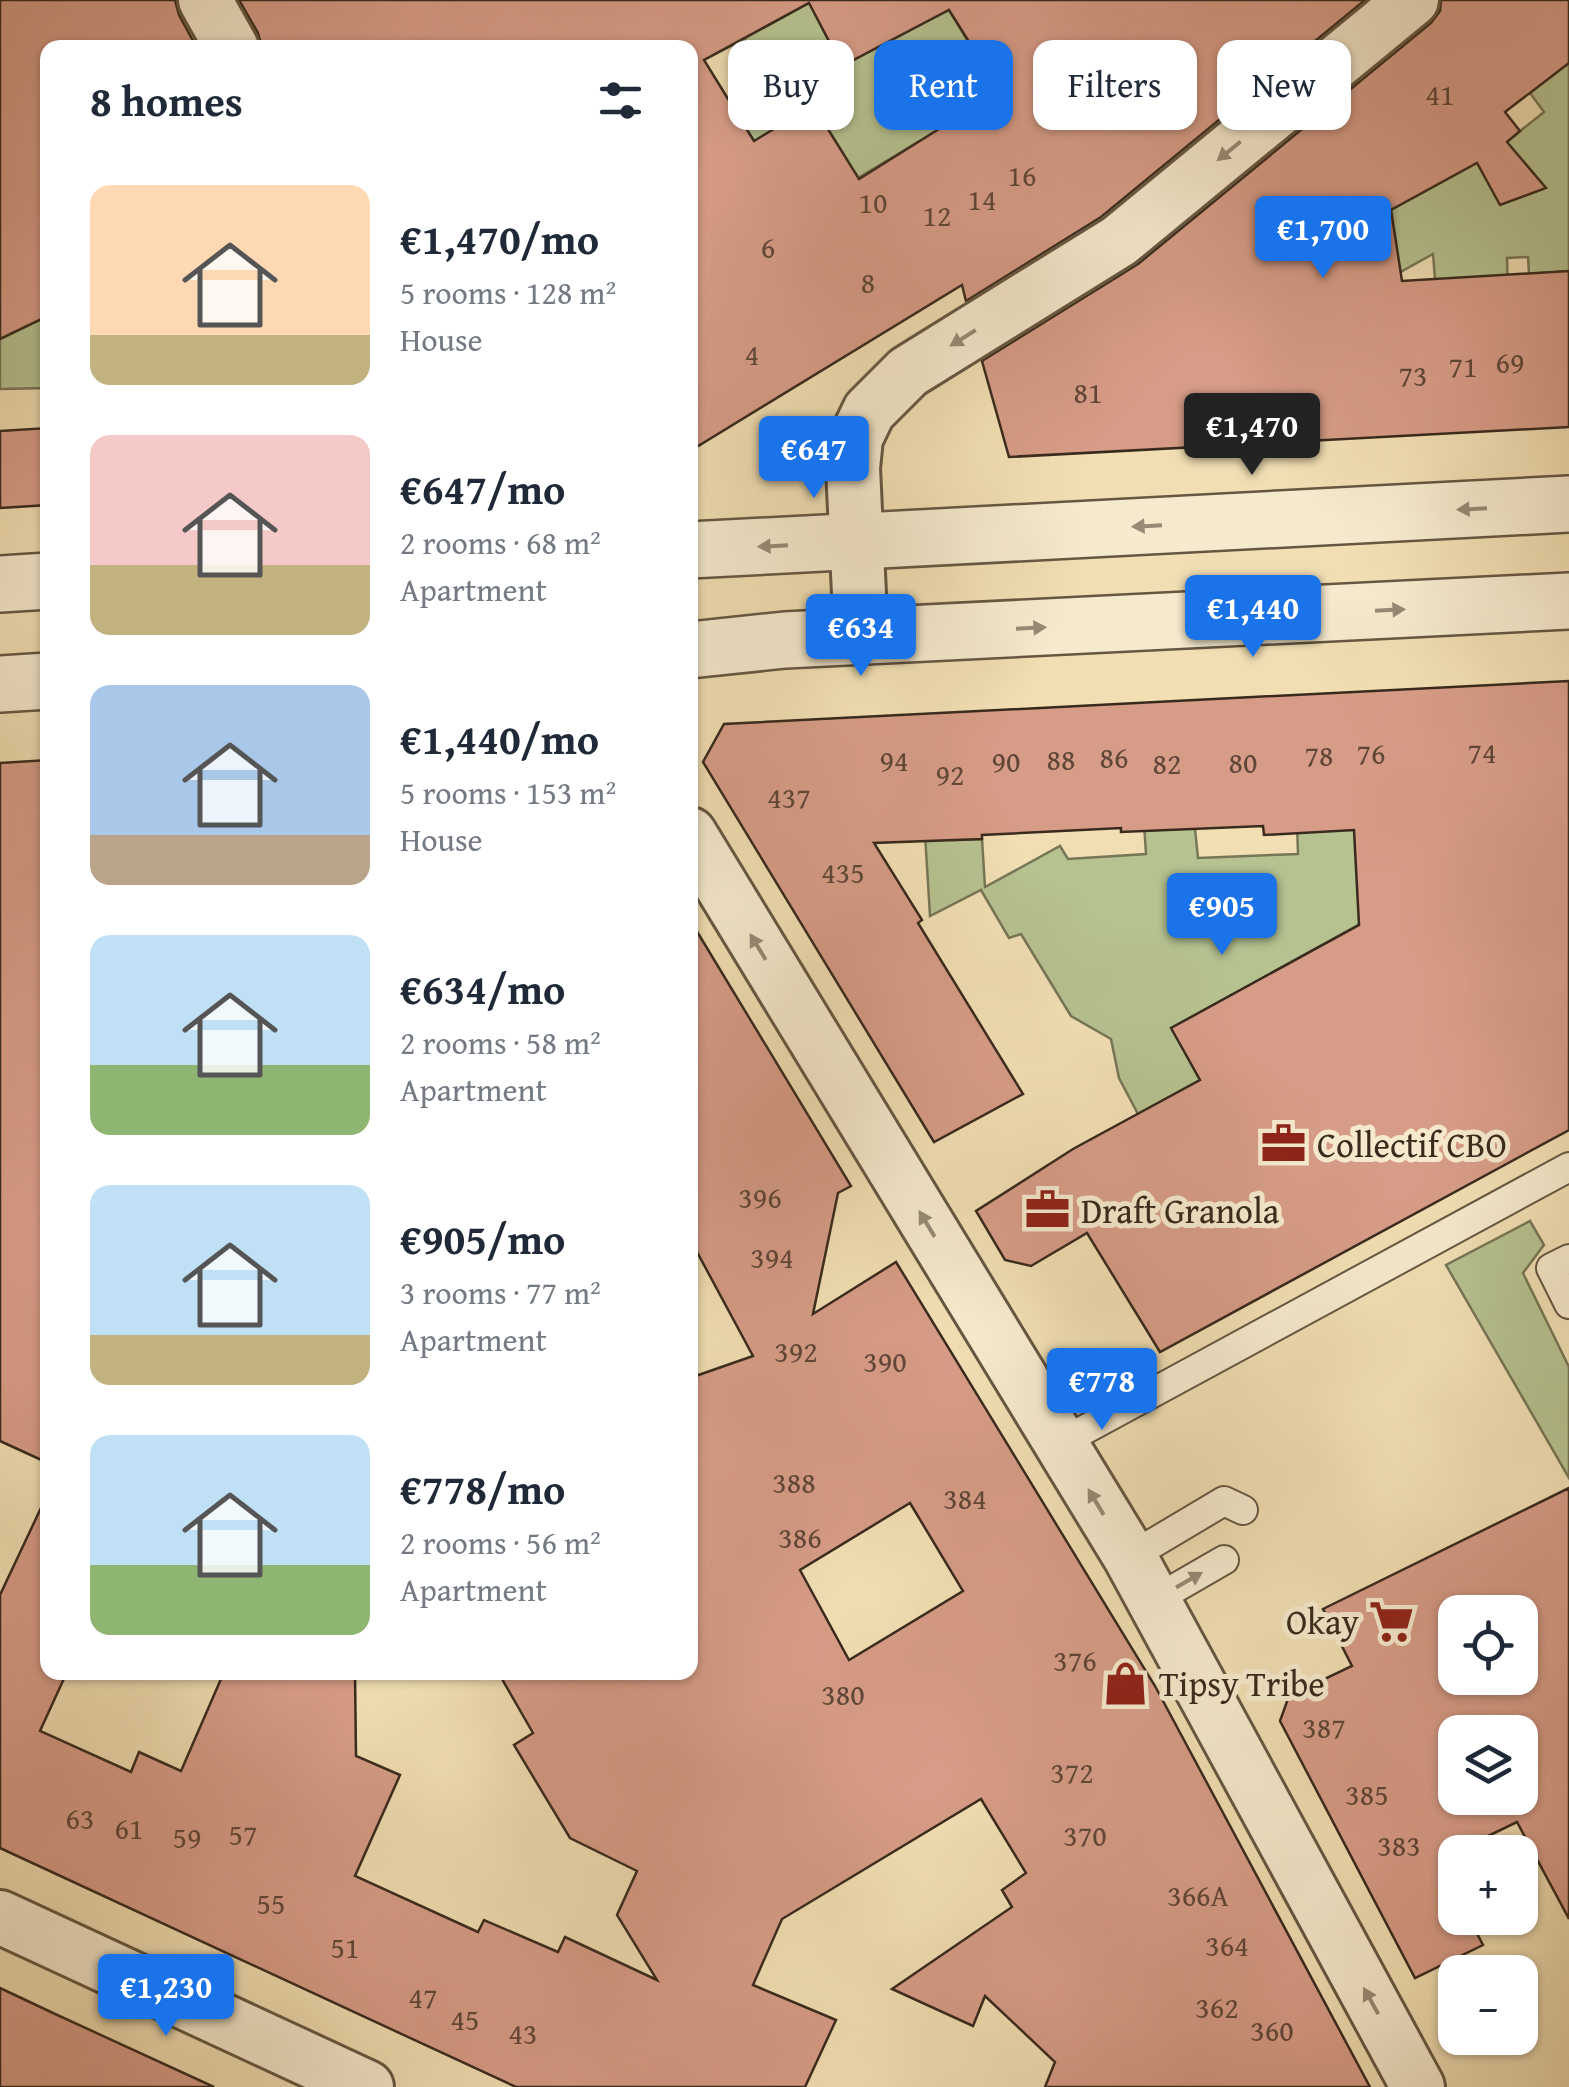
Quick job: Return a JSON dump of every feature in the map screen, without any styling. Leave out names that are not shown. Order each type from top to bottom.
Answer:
[{"type":"street","points":[[205,0],[228,40]]},
{"type":"street","points":[[861,636],[854,542],[856,438],[869,411],[908,372],[1119,241],[1412,0]]},
{"type":"street","points":[[698,550],[1569,504]]},
{"type":"street","points":[[0,584],[40,582]]},
{"type":"street","points":[[698,649],[861,636],[1569,601]]},
{"type":"street","points":[[0,684],[40,682]]},
{"type":"street","points":[[698,847],[1142,1579],[1418,2087]]},
{"type":"street","points":[[0,1917],[367,2087]]},
{"type":"lane","points":[[1060,1443],[1569,1166]]},
{"type":"lane","points":[[1569,1259],[1551,1268],[1569,1304]]},
{"type":"lane","points":[[1142,1579],[1224,1501],[1243,1510]]},
{"type":"lane","points":[[1142,1579],[1224,1560]]},
{"type":"green space","points":[[722,0],[745,38],[809,3],[906,31],[949,10],[967,40],[874,40],[874,130],[973,130],[970,136],[918,142],[858,178],[828,130],[854,130],[854,40],[728,40],[728,48],[698,63],[698,40]]},
{"type":"green space","points":[[1569,57],[1569,271],[1529,274],[1528,257],[1507,258],[1508,293],[1435,279],[1433,254],[1368,290],[1370,209],[1509,140],[1544,112],[1530,93],[1565,66]]},
{"type":"green space","points":[[747,130],[814,130],[821,252]]},
{"type":"green space","points":[[0,304],[40,314],[40,388],[0,389]]},
{"type":"green space","points":[[1348,821],[1403,900],[1172,1028],[1200,1080],[1138,1114],[1119,1078],[1111,1039],[1071,1016],[1021,934],[1009,938],[981,890],[930,916],[925,834],[952,840],[982,839],[985,887],[1060,846],[1068,859],[1146,854],[1144,824],[1195,829],[1198,858],[1298,854],[1297,823]]},
{"type":"green space","points":[[1530,1221],[1544,1245],[1523,1273],[1569,1367],[1569,1478],[1446,1265]]},
{"type":"building","points":[[0,0],[175,0],[193,40],[40,40],[40,320],[0,339]]},
{"type":"building","points":[[239,0],[1365,0],[1316,40],[1217,40],[1217,122],[1101,217],[966,301],[962,285],[698,446],[698,40],[260,40]],"holes":[[[809,3],[828,40],[854,40],[854,60],[874,49],[874,40],[892,40],[949,10],[968,40],[1013,40],[1013,130],[937,130],[859,179],[829,130],[772,130],[754,141],[747,130],[728,130],[728,99],[704,60],[728,47],[728,40],[741,40]]]},
{"type":"building","points":[[1441,0],[1569,0],[1569,63],[1505,112],[1520,131],[1507,142],[1546,188],[1500,205],[1477,163],[1391,210],[1402,281],[1569,271],[1569,427],[1009,457],[982,361],[1138,264],[1301,130],[1351,130],[1351,89],[1431,23],[1440,11]]},
{"type":"building","points":[[40,428],[40,506],[0,508],[0,431]]},
{"type":"building","points":[[1569,681],[1569,1130],[1160,1352],[1087,1233],[1031,1266],[1005,1260],[976,1211],[1073,1149],[1200,1080],[1171,1028],[1359,925],[1354,830],[1264,835],[1263,826],[1121,832],[1121,828],[874,843],[922,920],[918,923],[1023,1094],[934,1142],[703,762],[724,724]]},
{"type":"building","points":[[40,760],[40,1459],[0,1441],[0,763]]},
{"type":"building","points":[[698,933],[851,1186],[838,1193],[813,1314],[896,1262],[1155,1686],[1370,2087],[1045,2087],[1055,2062],[985,1996],[973,2026],[892,1989],[1012,1907],[1002,1890],[1026,1873],[981,1799],[782,1919],[753,1985],[836,2020],[805,2087],[516,2087],[0,1848],[0,1595],[40,1510],[40,1680],[63,1680],[40,1731],[131,1772],[139,1752],[181,1771],[221,1680],[355,1680],[356,1756],[400,1775],[355,1876],[478,1932],[484,1920],[558,1952],[565,1937],[657,1980],[617,1915],[637,1871],[570,1838],[514,1745],[533,1733],[503,1680],[698,1680],[698,1375],[753,1356],[698,1254]],"holes":[[[910,1503],[963,1591],[849,1660],[800,1570]]]},
{"type":"building","points":[[1569,1488],[1569,1919],[1538,1861],[1538,1835],[1524,1835],[1517,1822],[1490,1835],[1438,1835],[1438,1935],[1478,1935],[1483,1945],[1462,1955],[1438,1955],[1438,1967],[1415,1978],[1280,1721],[1289,1696],[1352,1666],[1323,1609]]},
{"type":"building","points":[[0,1988],[53,2013],[214,2087],[0,2087]]},
{"type":"place","name":"Collectif CBO","points":[[1284,1144]]},
{"type":"place","name":"Draft Granola","points":[[1048,1210]]},
{"type":"place","name":"Okay","points":[[1392,1621]]},
{"type":"place","name":"Tipsy Tribe","points":[[1126,1683]]}]
